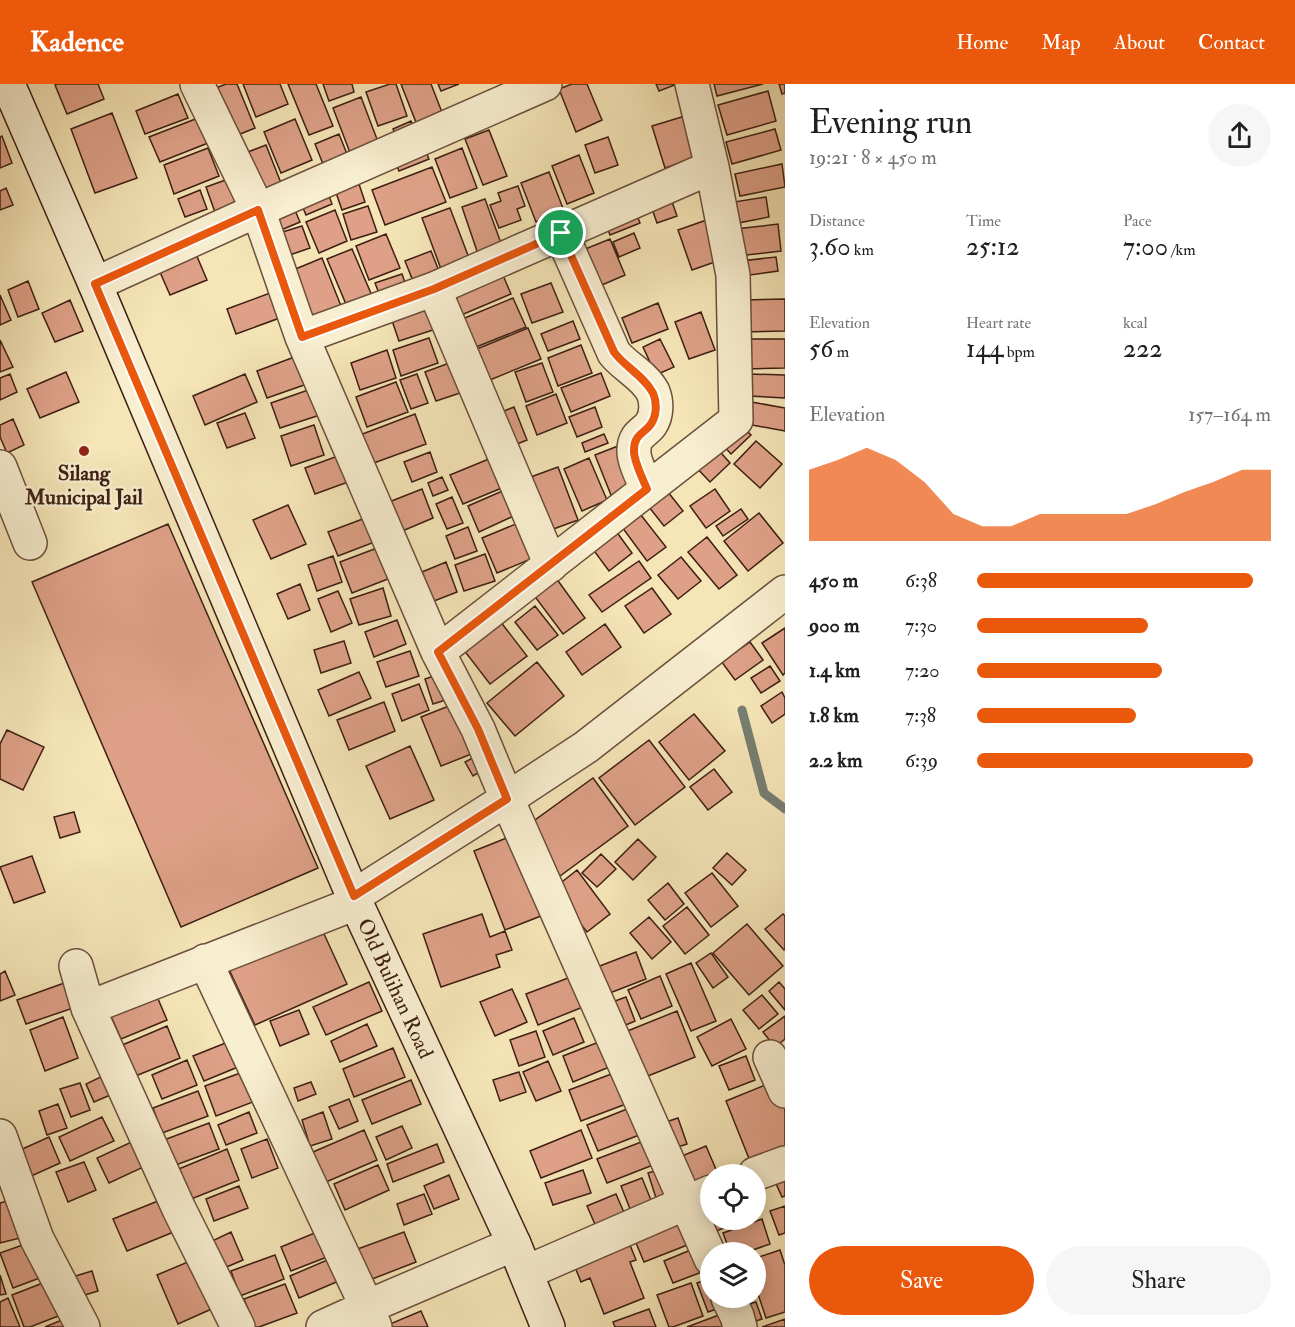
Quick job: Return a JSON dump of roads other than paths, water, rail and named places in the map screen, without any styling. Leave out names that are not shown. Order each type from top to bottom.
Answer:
[{"type":"street","name":"Old Bulihan Road","points":[[8,84],[355,899],[521,1258],[548,1327]]},
{"type":"street","points":[[95,284],[545,84]]},
{"type":"street","points":[[438,652],[736,420],[733,275],[693,84]]},
{"type":"street","points":[[203,86],[258,210],[302,337],[438,652],[478,729],[507,799],[698,1197],[707,1242]]},
{"type":"street","points":[[302,337],[434,289],[712,167]]},
{"type":"street","points":[[561,233],[614,352],[644,381],[653,394],[656,409],[651,424],[638,435],[633,450],[647,489]]},
{"type":"street","points":[[434,289],[551,565]]},
{"type":"street","points":[[0,467],[30,543]]},
{"type":"street","points":[[88,1008],[355,899],[586,747],[785,592]]},
{"type":"street","points":[[206,961],[371,1317]]},
{"type":"street","points":[[76,966],[88,1008],[179,1209],[238,1327]]},
{"type":"street","points":[[770,1057],[785,1090]]},
{"type":"street","points":[[0,1136],[37,1239],[83,1327]]},
{"type":"street","points":[[766,1170],[785,1163]]},
{"type":"street","points":[[323,1327],[371,1317],[521,1258],[698,1197]]},
{"type":"street","points":[[733,1308],[740,1327]]},
{"type":"waterway","points":[[742,710],[764,793],[785,809]]},
{"type":"place","name":"Silang Municipal Jail","points":[[84,451]]}]
